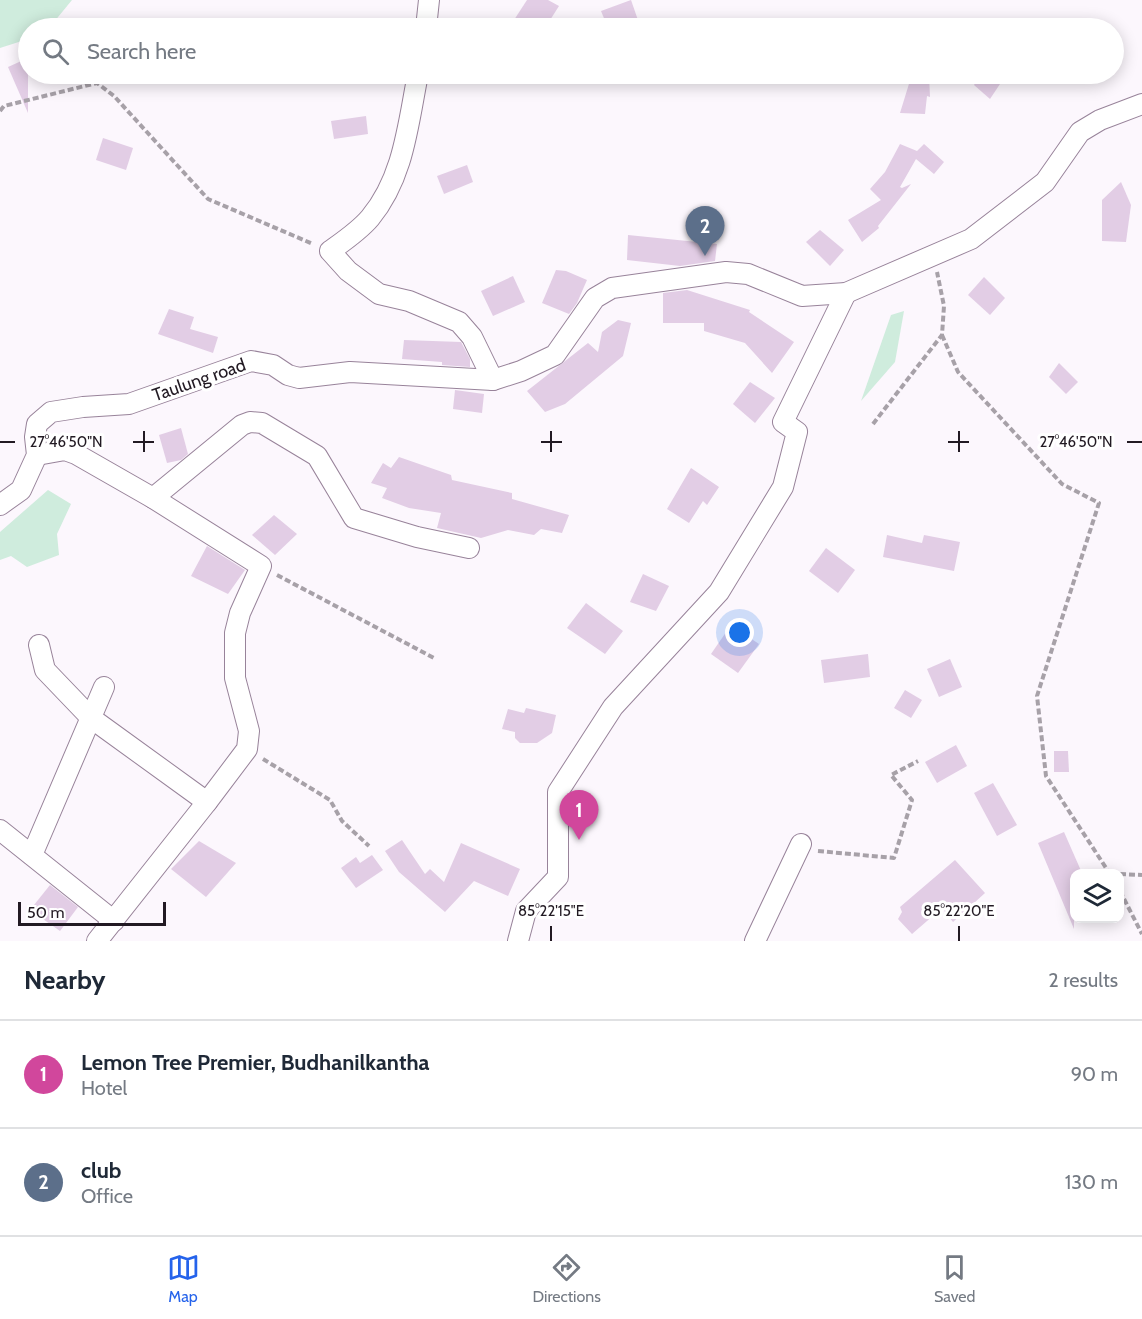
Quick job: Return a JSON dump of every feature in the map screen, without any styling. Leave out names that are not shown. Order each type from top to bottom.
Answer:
[{"type":"street","points":[[427,18],[429,0]]},
{"type":"street","points":[[416,84],[402,154],[393,183],[370,219],[330,251],[348,272],[379,294],[409,302],[459,322],[472,337],[493,380],[521,371],[555,355],[595,298],[612,288],[726,272],[748,274],[802,296],[846,293],[971,239],[1045,182],[1080,132],[1100,120],[1142,104]]},
{"type":"street","points":[[518,941],[526,911],[558,878],[558,792],[613,707],[719,592],[783,487],[790,427],[846,293]]},
{"type":"street","name":"Taulung road","points":[[0,505],[21,490],[37,455],[35,437],[37,424],[51,412],[129,404],[251,361],[273,365],[288,375],[299,378],[350,372],[493,380]]},
{"type":"street","points":[[153,498],[242,425],[250,422],[262,423],[317,456],[354,518],[417,537],[469,548]]},
{"type":"street","points":[[37,455],[65,450],[76,454],[153,498],[261,566],[240,613],[235,633],[235,678],[249,731],[247,749],[97,941]]},
{"type":"street","points":[[39,645],[45,670],[91,718],[207,802]]},
{"type":"street","points":[[32,855],[104,687]]},
{"type":"street","points":[[0,830],[114,921]]},
{"type":"street","points":[[755,941],[801,843]]},
{"type":"path","points":[[0,111],[4,106],[93,84]]},
{"type":"path","points":[[98,84],[114,96],[208,199],[330,251]]},
{"type":"path","points":[[933,256],[944,306],[942,335],[958,372],[1062,484],[1099,503],[1036,696],[1046,776],[1107,869]]},
{"type":"path","points":[[873,424],[942,335]]},
{"type":"path","points":[[261,566],[434,658]]},
{"type":"path","points":[[247,749],[330,800],[342,821],[369,846]]},
{"type":"path","points":[[801,843],[820,851],[894,858],[912,800],[891,775],[918,761]]},
{"type":"path","points":[[1124,874],[1142,875]]},
{"type":"path","points":[[1124,900],[1142,934]]},
{"type":"green space","points":[[0,0],[72,0],[57,18],[18,18],[18,42],[0,48]]},
{"type":"green space","points":[[904,311],[895,362],[861,401],[891,315]]},
{"type":"green space","points":[[48,490],[71,504],[57,534],[59,555],[27,567],[11,556],[0,560],[0,532]]},
{"type":"building","points":[[527,0],[548,0],[559,6],[551,18],[515,18]]},
{"type":"building","points":[[631,0],[637,18],[604,18],[601,11]]},
{"type":"building","points":[[18,62],[18,84],[28,84],[28,113],[8,67]]},
{"type":"building","points":[[909,84],[929,84],[930,97],[927,96],[925,114],[900,113]]},
{"type":"building","points":[[975,84],[1000,84],[990,99]]},
{"type":"building","points":[[366,116],[368,134],[334,139],[331,121]]},
{"type":"building","points":[[103,138],[133,148],[126,170],[96,160]]},
{"type":"building","points":[[900,144],[917,151],[924,144],[944,162],[934,174],[916,159],[900,187],[911,184],[878,226],[879,228],[862,242],[848,220],[881,200],[870,189],[885,172]]},
{"type":"building","points":[[467,165],[473,182],[444,194],[437,176]]},
{"type":"building","points":[[1121,182],[1131,205],[1126,242],[1102,241],[1102,200]]},
{"type":"building","points":[[820,230],[844,250],[830,266],[806,242]]},
{"type":"building","points":[[628,235],[717,244],[715,261],[680,266],[627,260]]},
{"type":"building","points":[[556,270],[566,271],[587,280],[577,303],[569,314],[542,303]]},
{"type":"building","points":[[513,276],[525,302],[493,316],[481,291]]},
{"type":"building","points":[[984,277],[1005,298],[990,315],[968,295]]},
{"type":"building","points":[[687,290],[750,310],[749,312],[794,342],[772,373],[745,343],[704,331],[704,323],[663,323],[663,293]]},
{"type":"building","points":[[169,309],[194,317],[190,329],[218,337],[213,353],[158,334]]},
{"type":"building","points":[[618,320],[631,323],[623,356],[565,404],[545,412],[527,391],[588,343],[598,352],[602,332]]},
{"type":"building","points":[[404,340],[461,342],[470,359],[470,367],[402,359]]},
{"type":"building","points":[[1059,363],[1078,382],[1066,394],[1049,377]]},
{"type":"building","points":[[750,382],[775,398],[755,423],[733,404]]},
{"type":"building","points":[[455,390],[484,394],[482,413],[453,409]]},
{"type":"building","points":[[181,428],[188,454],[181,460],[167,463],[159,435]]},
{"type":"building","points":[[399,457],[451,475],[452,480],[512,493],[512,499],[569,515],[562,533],[541,529],[534,535],[508,530],[481,538],[437,528],[441,513],[409,508],[382,498],[387,488],[371,483],[383,463],[391,468]]},
{"type":"building","points":[[691,468],[719,487],[707,505],[703,501],[689,523],[667,509]]},
{"type":"building","points":[[274,515],[297,534],[275,555],[252,535]]},
{"type":"building","points":[[887,535],[922,543],[924,535],[960,542],[954,571],[883,557]]},
{"type":"building","points":[[207,546],[245,570],[228,594],[191,576]]},
{"type":"building","points":[[826,548],[855,570],[838,593],[809,571]]},
{"type":"building","points":[[643,574],[669,586],[656,611],[630,602]]},
{"type":"building","points":[[586,603],[623,631],[605,654],[567,628]]},
{"type":"building","points":[[731,625],[759,644],[738,673],[711,654]]},
{"type":"building","points":[[868,654],[870,677],[824,683],[821,660]]},
{"type":"building","points":[[950,659],[962,687],[939,697],[927,669]]},
{"type":"building","points":[[905,690],[922,700],[911,718],[894,708]]},
{"type":"building","points":[[526,708],[556,715],[552,733],[537,743],[520,743],[515,738],[515,732],[502,729],[508,709],[524,713]]},
{"type":"building","points":[[956,745],[967,766],[937,783],[925,762]]},
{"type":"building","points":[[1054,751],[1068,751],[1069,772],[1054,772]]},
{"type":"building","points":[[993,783],[1017,825],[997,836],[974,793]]},
{"type":"building","points":[[1064,832],[1080,869],[1070,869],[1070,919],[1038,843]]},
{"type":"building","points":[[402,840],[425,874],[430,869],[444,882],[461,843],[520,869],[508,896],[474,881],[445,912],[399,872],[385,851]]},
{"type":"building","points":[[199,841],[236,863],[206,897],[171,869]]},
{"type":"building","points":[[372,855],[383,870],[356,888],[341,868],[356,857],[360,863]]},
{"type":"building","points":[[955,860],[985,893],[953,922],[942,908],[912,934],[898,919],[902,912],[900,907]]},
{"type":"building","points":[[50,885],[78,907],[60,931],[30,910]]},
{"type":"place","name":"club","points":[[705,256]]},
{"type":"place","name":"Lemon Tree Premier, Budhanilkantha","points":[[579,840]]}]
